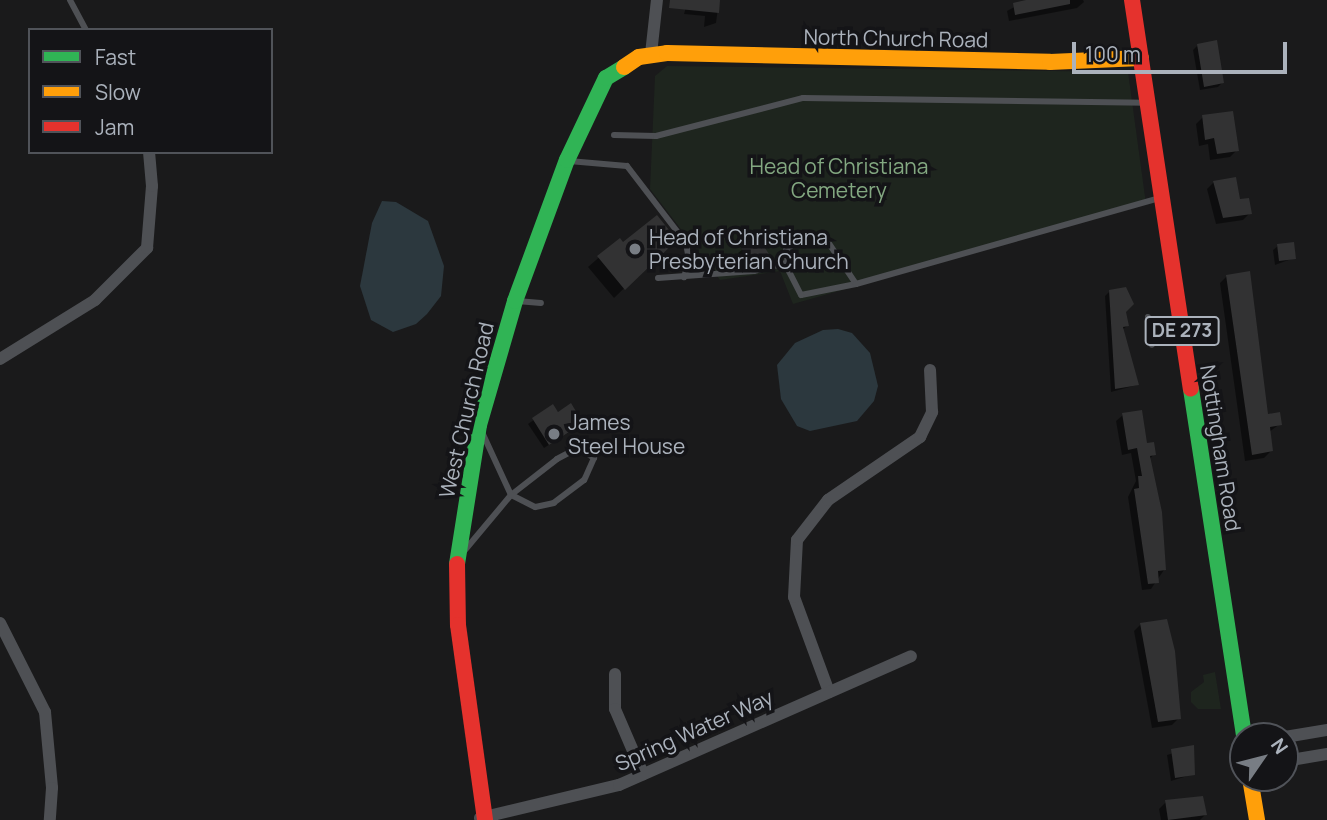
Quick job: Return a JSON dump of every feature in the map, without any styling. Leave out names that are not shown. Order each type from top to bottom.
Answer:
[{"type":"street","points":[[651,54],[657,0]]},
{"type":"street","name":"Nottingham Road","points":[[1132,0],[1242,722]]},
{"type":"street","name":"North Church Road","points":[[651,54],[1073,63],[1141,58]]},
{"type":"street","name":"West Church Road","points":[[482,818],[460,647],[457,560],[479,425],[515,301],[567,160],[606,78],[629,61],[651,54]]},
{"type":"street","points":[[0,359],[95,300],[147,248],[152,186],[149,154]]},
{"type":"street","points":[[829,692],[794,597],[797,540],[828,500],[920,437],[932,412],[930,370]]},
{"type":"street","points":[[0,623],[45,712],[52,788],[50,820]]},
{"type":"street","name":"Spring Water Way","points":[[482,818],[597,792],[911,656]]},
{"type":"street","points":[[615,674],[615,709],[643,774]]},
{"type":"street","points":[[1299,735],[1327,730]]},
{"type":"street","points":[[1299,759],[1327,754]]},
{"type":"street","points":[[1252,792],[1257,820]]},
{"type":"lane","points":[[70,0],[85,28]]},
{"type":"lane","points":[[614,135],[656,136],[803,98],[1147,103]]},
{"type":"lane","points":[[567,160],[627,166],[686,243],[689,260],[684,276]]},
{"type":"lane","points":[[856,284],[820,236],[792,244],[787,263],[801,295],[856,284],[1162,198]]},
{"type":"lane","points":[[658,278],[754,271],[787,263]]},
{"type":"lane","points":[[515,301],[541,303]]},
{"type":"lane","points":[[1147,317],[1152,345]]},
{"type":"lane","points":[[457,560],[511,495],[578,448],[594,458],[584,480],[554,503],[535,508],[511,495],[479,425]]},
{"type":"green space","name":"Head of Christiana Cemetery","points":[[667,66],[1128,72],[1146,204],[793,304],[780,271],[720,280],[650,189],[655,76]]},
{"type":"green space","points":[[1215,672],[1221,709],[1198,709],[1191,702],[1191,692],[1204,682],[1203,675]]},
{"type":"shaded area","points":[[382,201],[396,202],[428,221],[444,266],[441,296],[416,324],[393,332],[371,320],[360,286],[372,223]]},
{"type":"shaded area","points":[[838,329],[852,333],[870,353],[878,386],[874,401],[857,421],[810,431],[797,426],[781,399],[777,365],[795,343],[823,330]]},
{"type":"building","points":[[670,0],[720,0],[719,13],[669,8]]},
{"type":"building","points":[[1026,0],[1070,0],[1070,4],[1015,15],[1013,3]]},
{"type":"building","points":[[1217,40],[1224,83],[1204,87],[1197,44]]},
{"type":"building","points":[[1233,111],[1239,151],[1217,154],[1214,138],[1205,140],[1202,115]]},
{"type":"building","points":[[1236,177],[1240,199],[1249,198],[1252,214],[1223,218],[1213,181]]},
{"type":"building","name":"Head of Christiana Presbyterian Church","points":[[657,215],[677,240],[625,290],[597,256],[620,238],[623,242]]},
{"type":"building","points":[[762,233],[770,244],[765,248],[769,254],[754,265],[741,248]]},
{"type":"building","points":[[1294,242],[1296,259],[1279,261],[1277,244]]},
{"type":"building","points":[[1250,271],[1268,414],[1280,412],[1282,425],[1270,427],[1273,451],[1252,455],[1226,275]]},
{"type":"building","points":[[1126,287],[1134,304],[1126,312],[1129,326],[1123,327],[1139,385],[1115,389],[1109,290]]},
{"type":"building","name":"James Steel House","points":[[571,403],[583,423],[549,445],[532,418],[553,404],[558,412]]},
{"type":"building","points":[[1142,410],[1147,443],[1154,442],[1156,455],[1150,456],[1162,512],[1166,570],[1158,571],[1159,583],[1148,584],[1134,489],[1139,488],[1138,476],[1142,476],[1137,448],[1128,450],[1122,413]]},
{"type":"building","points":[[1167,619],[1175,651],[1181,719],[1158,722],[1140,623]]},
{"type":"building","points":[[1194,745],[1195,775],[1175,778],[1171,749]]},
{"type":"building","points":[[1203,796],[1207,815],[1168,820],[1165,800]]},
{"type":"traffic: fast","points":[[457,564],[479,425],[515,301],[567,160],[606,78],[624,67]]},
{"type":"traffic: fast","points":[[1191,389],[1242,722]]},
{"type":"traffic: slow","points":[[624,67],[639,57],[667,53],[1050,62],[1141,58]]},
{"type":"traffic: slow","points":[[1252,792],[1257,820]]},
{"type":"traffic: jam","points":[[1132,0],[1191,389]]},
{"type":"traffic: jam","points":[[457,564],[458,625],[485,820]]},
{"type":"place","name":"Head of Christiana Presbyterian Church","points":[[635,249]]},
{"type":"place","name":"James Steel House","points":[[554,434]]}]
